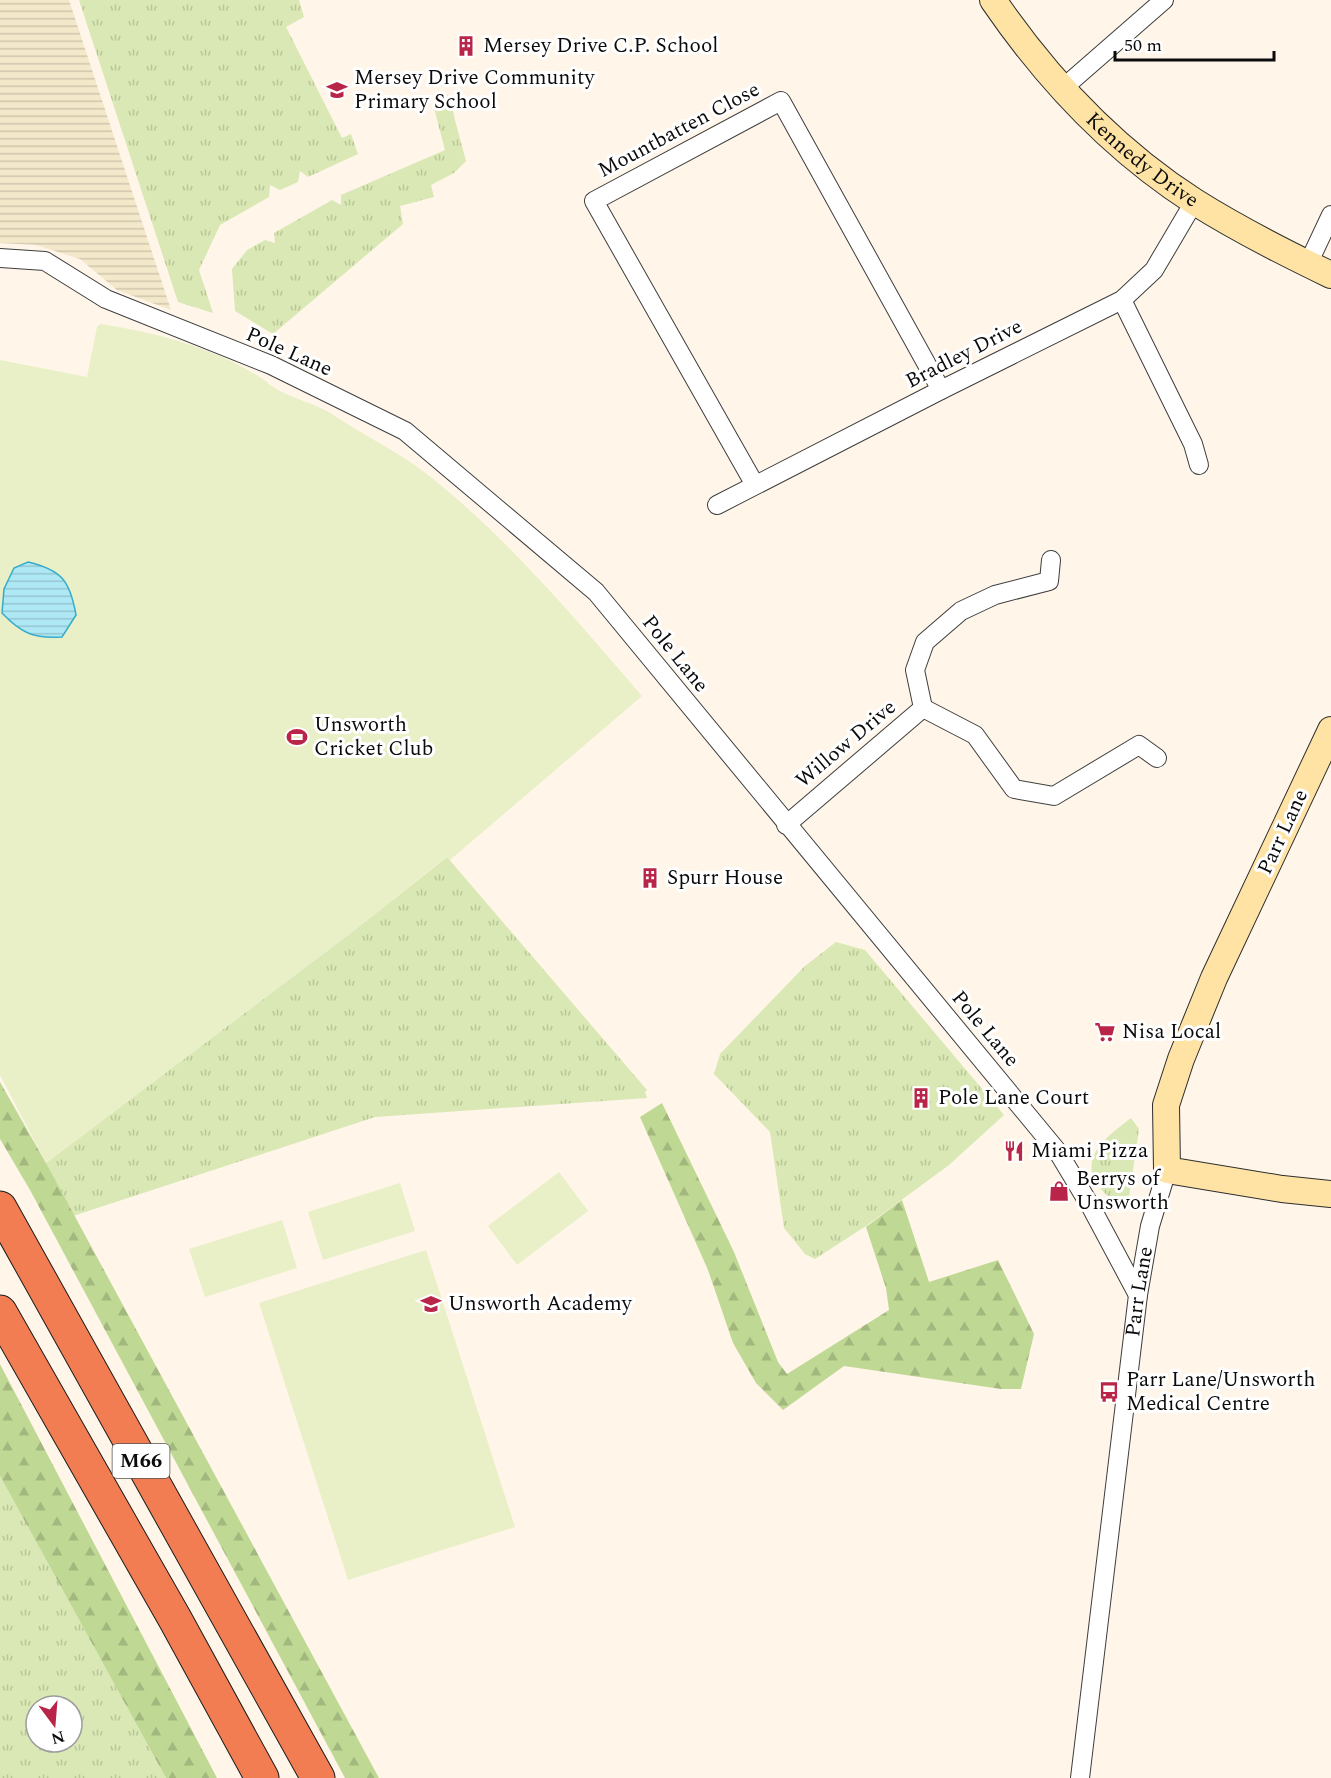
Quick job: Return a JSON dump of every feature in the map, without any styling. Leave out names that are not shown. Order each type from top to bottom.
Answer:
[{"type":"highway","name":"M66","points":[[0,1208],[316,1775]]},
{"type":"highway","name":"M66","points":[[0,1312],[262,1778]]},
{"type":"street","name":"Kennedy Drive","points":[[993,0],[1020,39],[1062,89],[1125,149],[1194,202],[1320,269]]},
{"type":"street","points":[[1062,89],[1164,0]]},
{"type":"street","name":"Mountbatten Close","points":[[755,485],[594,201],[781,101],[941,390]]},
{"type":"street","name":"Bradley Drive","points":[[717,505],[1122,300],[1154,270],[1194,202]]},
{"type":"street","points":[[1320,269],[1331,215]]},
{"type":"street","name":"Pole Lane","points":[[0,258],[45,261],[106,299],[271,365],[405,431],[596,592],[1058,1152],[1091,1207],[1138,1295]]},
{"type":"street","points":[[1122,300],[1200,440],[1199,465]]},
{"type":"street","name":"Willow Drive","points":[[786,825],[923,708],[915,669],[925,642],[961,611],[995,595],[1049,581],[1051,560]]},
{"type":"street","points":[[923,708],[975,735],[1014,789],[1054,796],[1139,746],[1157,758]]},
{"type":"street","name":"Parr Lane","points":[[1080,1778],[1138,1295],[1150,1226],[1167,1170],[1166,1105],[1181,1059],[1214,978],[1331,730]]},
{"type":"street","points":[[1167,1170],[1282,1189],[1331,1194]]},
{"type":"shaded area","points":[[0,0],[69,0],[171,310],[117,290],[80,259],[36,245],[0,243]]},
{"type":"green space","points":[[79,0],[299,0],[304,17],[286,27],[342,138],[351,134],[358,154],[308,177],[300,171],[298,182],[280,190],[270,185],[269,197],[220,225],[199,270],[213,313],[178,302]]},
{"type":"green space","points":[[448,94],[466,161],[454,173],[431,185],[434,197],[400,206],[403,224],[273,334],[235,311],[232,269],[247,250],[265,240],[275,243],[274,233],[332,200],[341,205],[341,195],[445,150],[434,108],[444,103]]},
{"type":"green space","name":"Unsworth Cricket Club","points":[[100,324],[161,336],[221,357],[260,377],[280,391],[328,412],[409,461],[449,492],[508,547],[564,606],[642,696],[450,860],[446,857],[356,929],[46,1163],[0,1075],[0,360],[87,377],[97,327]]},
{"type":"green space","points":[[447,857],[647,1090],[645,1092],[647,1098],[375,1117],[73,1216],[46,1163],[356,929]]},
{"type":"green space","points":[[836,942],[865,950],[1004,1115],[949,1165],[866,1226],[815,1259],[805,1254],[784,1228],[770,1132],[714,1074],[720,1054],[805,966]]},
{"type":"green space","points":[[0,1082],[379,1778],[345,1778],[30,1190],[0,1139]]},
{"type":"green space","points":[[662,1103],[734,1252],[778,1362],[787,1374],[889,1310],[886,1288],[866,1227],[902,1200],[929,1282],[998,1260],[1034,1334],[1021,1389],[1001,1389],[844,1366],[783,1410],[756,1383],[733,1343],[708,1270],[640,1117]]},
{"type":"green space","points":[[1131,1118],[1139,1129],[1128,1204],[1116,1201],[1103,1192],[1094,1177],[1092,1167],[1093,1157],[1098,1148]]},
{"type":"green space","points":[[559,1172],[588,1211],[517,1265],[488,1226]]},
{"type":"green space","points":[[400,1183],[415,1231],[323,1260],[308,1212]]},
{"type":"green space","points":[[282,1220],[297,1268],[205,1297],[189,1249]]},
{"type":"green space","points":[[426,1250],[515,1527],[348,1580],[259,1303]]},
{"type":"green space","points":[[0,1364],[217,1778],[166,1778],[0,1476]]},
{"type":"green space","points":[[0,1476],[166,1778],[0,1778]]},
{"type":"water","points":[[28,562],[57,573],[67,585],[76,615],[62,637],[36,636],[22,630],[2,613],[4,589],[14,568]]},
{"type":"place","name":"Mersey Drive C.P. School","points":[[466,46]]},
{"type":"place","name":"Mersey Drive Community Primary School","points":[[337,90]]},
{"type":"place","name":"Unsworth Cricket Club","points":[[297,737]]},
{"type":"place","name":"Spurr House","points":[[650,878]]},
{"type":"place","name":"Nisa Local","points":[[1105,1032]]},
{"type":"place","name":"Pole Lane Court","points":[[921,1098]]},
{"type":"place","name":"Miami Pizza","points":[[1014,1151]]},
{"type":"place","name":"Berrys of Unsworth","points":[[1059,1191]]},
{"type":"place","name":"Unsworth Academy","points":[[431,1304]]},
{"type":"place","name":"Parr Lane/Unsworth Medical Centre","points":[[1109,1392]]}]
